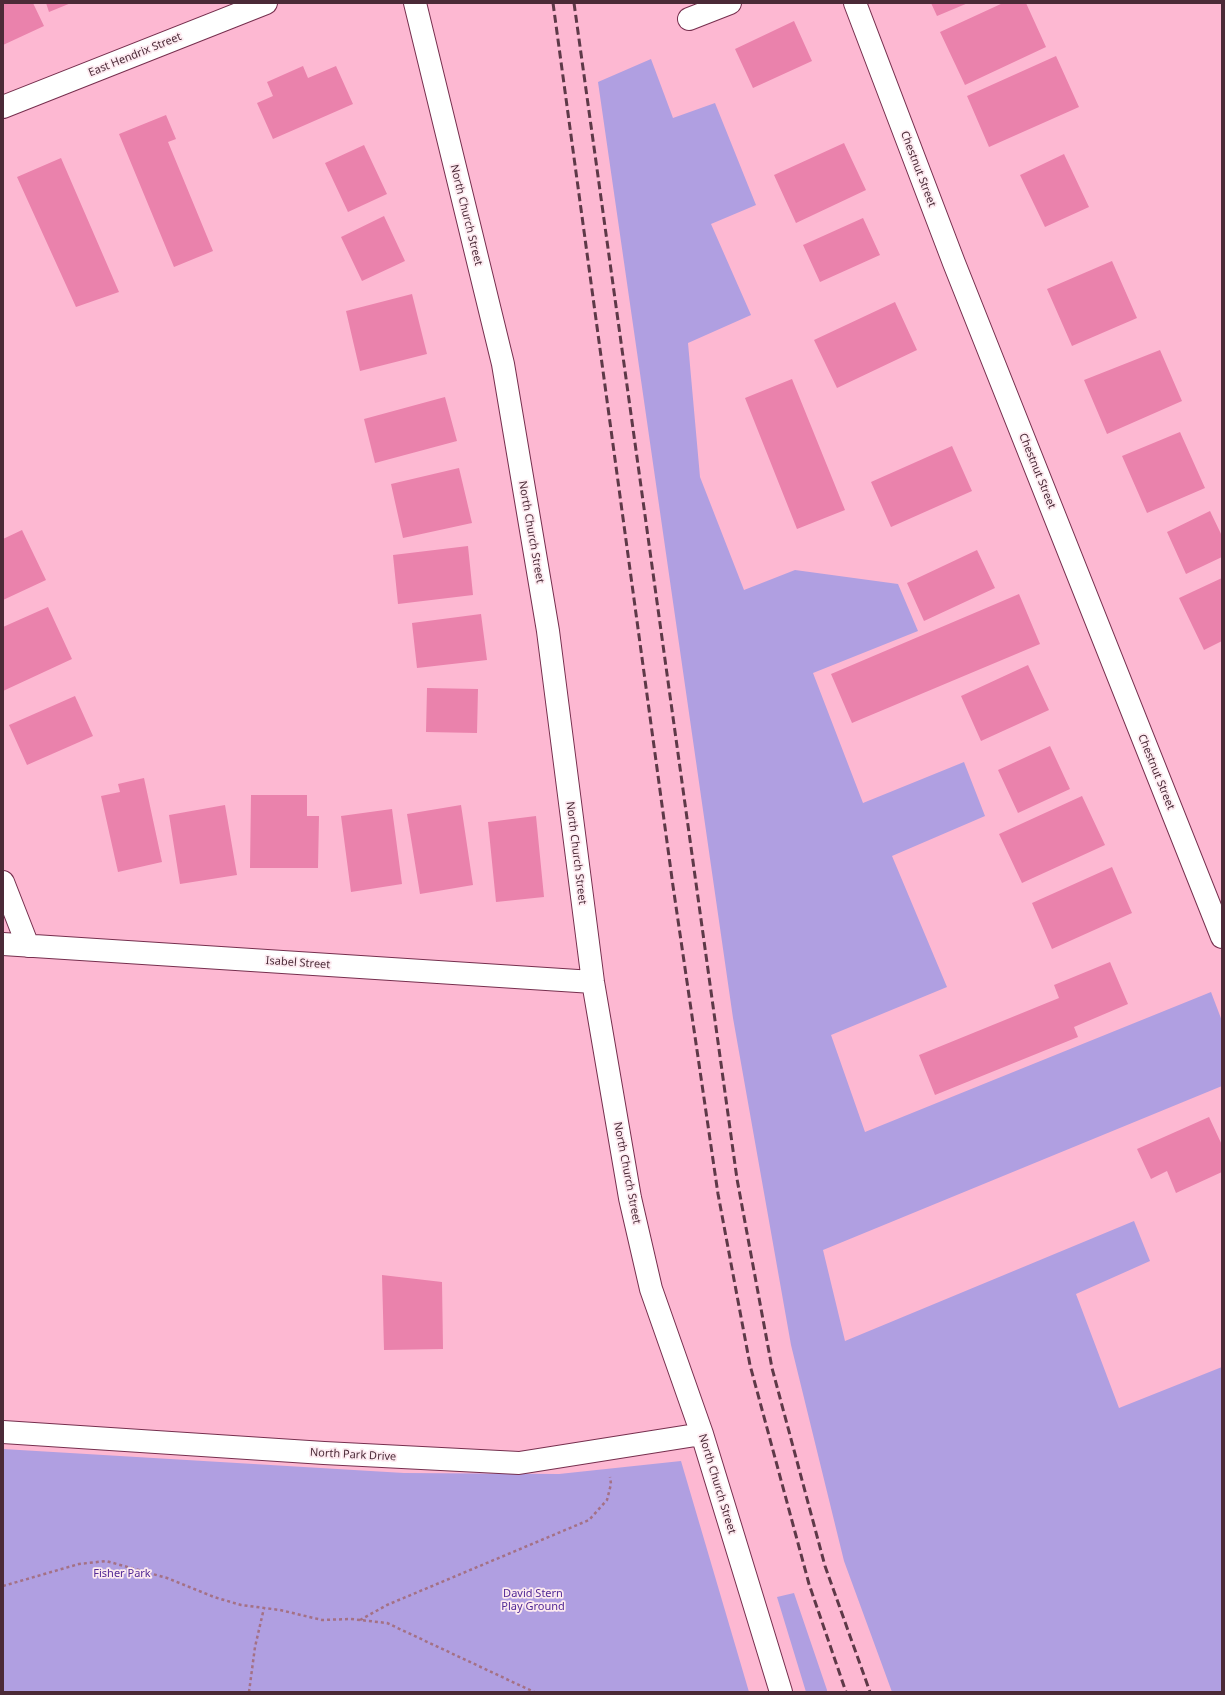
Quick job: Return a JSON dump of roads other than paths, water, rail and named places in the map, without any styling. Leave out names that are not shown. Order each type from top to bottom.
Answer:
[{"type":"street","name":"East Hendrix Street","points":[[3,107],[266,3]]},
{"type":"street","name":"North Church Street","points":[[415,3],[503,364],[548,631],[593,982],[630,1198],[651,1289],[702,1434],[780,1692]]},
{"type":"street","points":[[689,19],[730,3]]},
{"type":"street","name":"Chestnut Street","points":[[855,3],[954,262],[1222,936]]},
{"type":"street","points":[[3,882],[28,946]]},
{"type":"street","name":"Isabel Street","points":[[3,944],[593,982]]},
{"type":"street","name":"North Park Drive","points":[[3,1432],[324,1453],[519,1463],[702,1434]]},
{"type":"railway","points":[[553,3],[673,886],[718,1194],[750,1365],[809,1584],[846,1692]]},
{"type":"railway","points":[[574,3],[737,1179],[772,1368],[825,1566],[870,1692]]},
{"type":"park label","name":"Fisher Park","points":[[122,1574]]},
{"type":"park label","name":"David Stern Play Ground","points":[[533,1600]]}]
